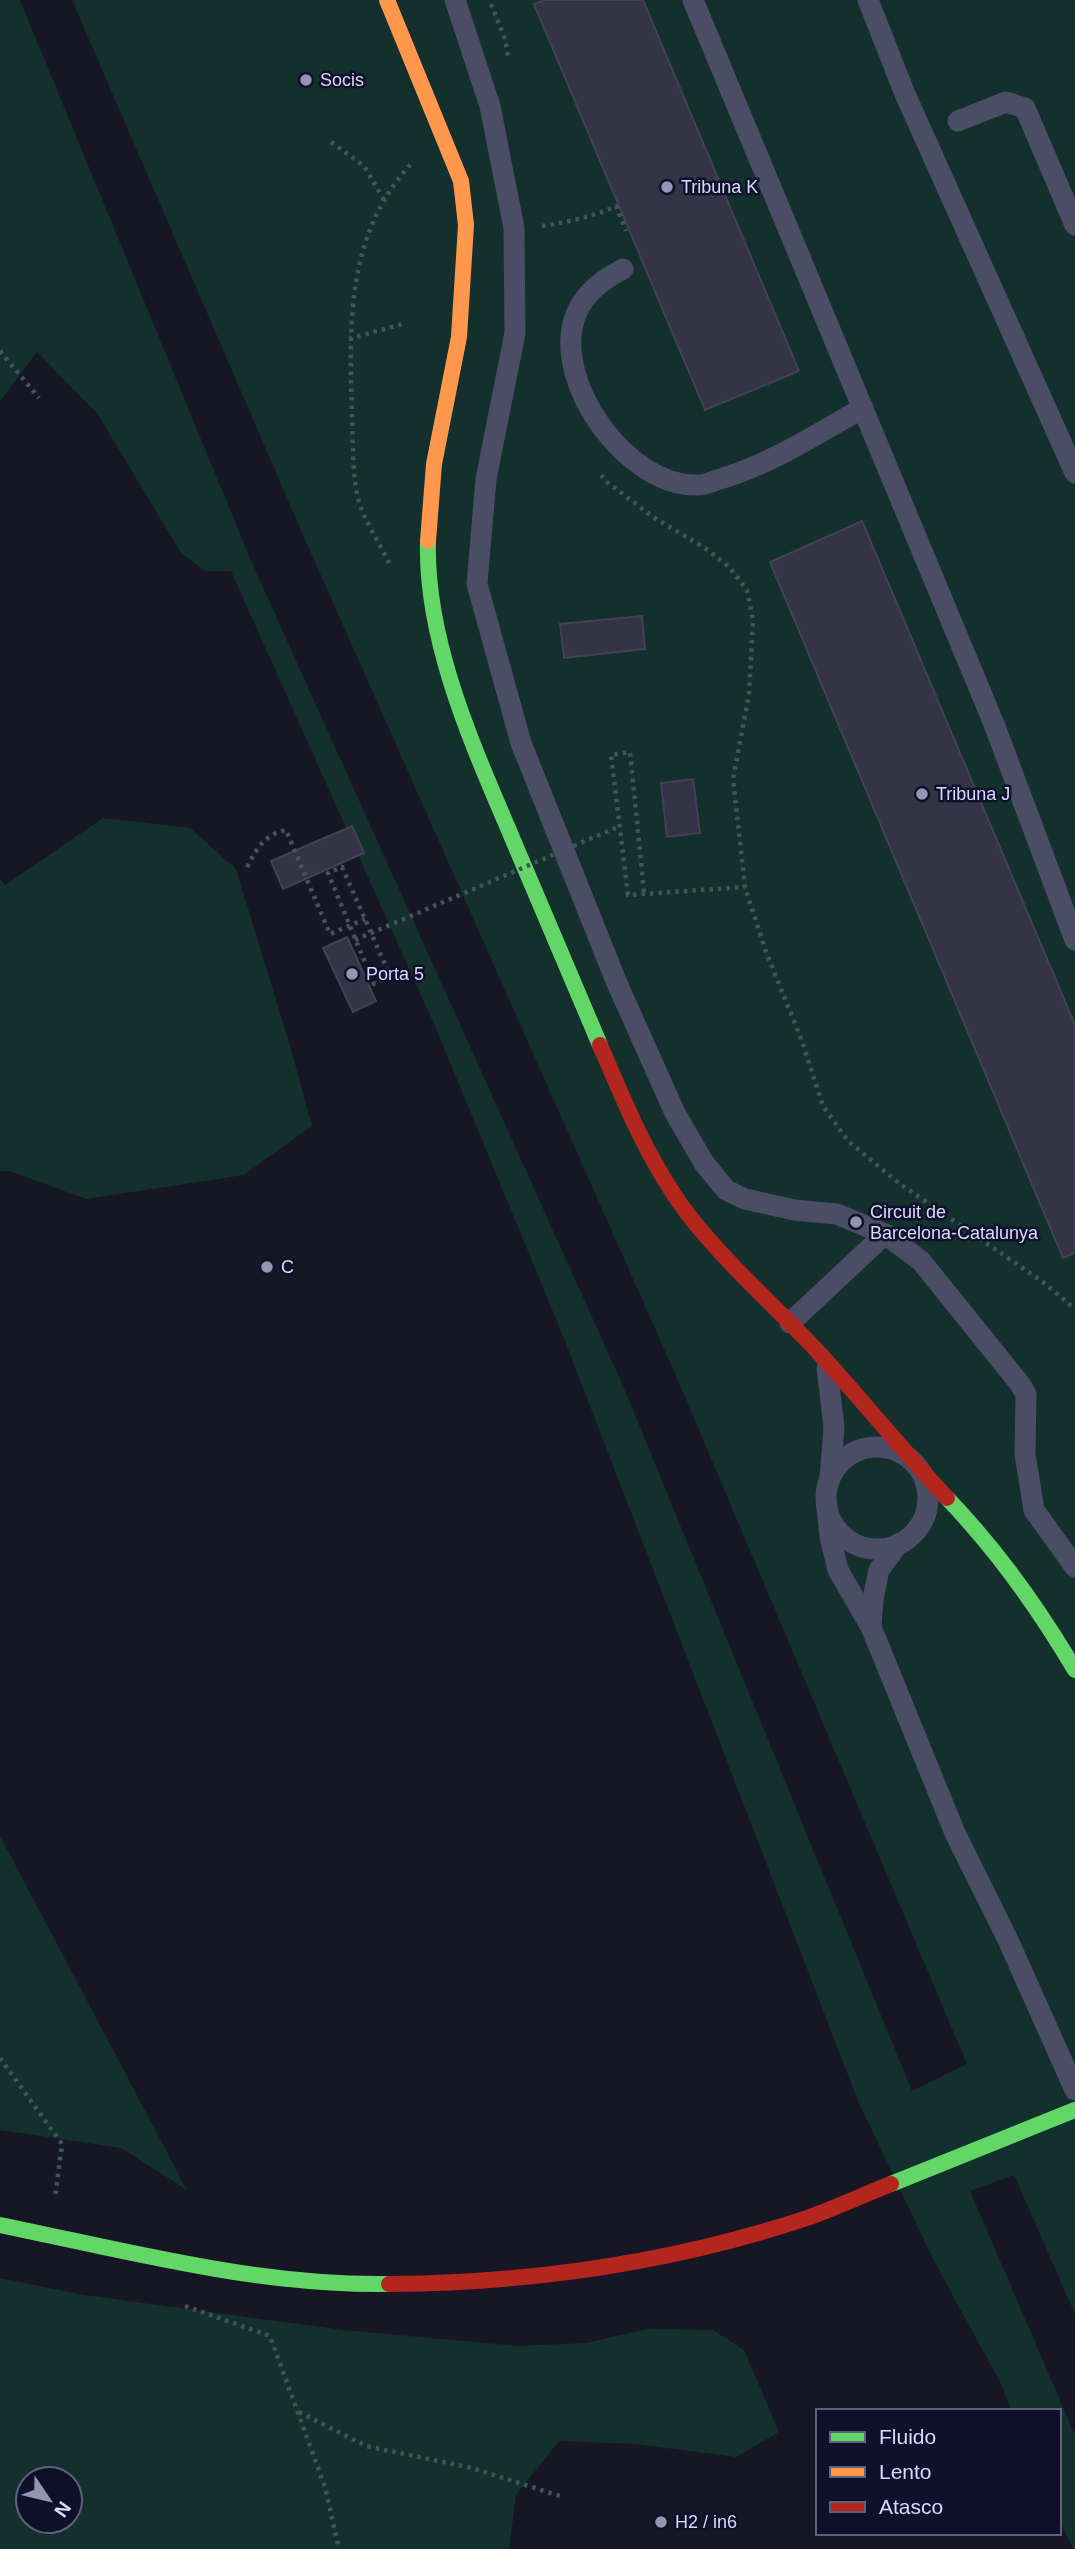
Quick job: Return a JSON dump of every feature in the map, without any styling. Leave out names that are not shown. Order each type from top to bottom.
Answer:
[{"type":"street","points":[[387,0],[461,181],[467,225],[459,337],[434,464],[428,545],[432,612],[453,684],[482,766],[630,1115],[680,1203],[964,1515],[1023,1590],[1075,1670]]},
{"type":"street","points":[[0,2225],[233,2272],[316,2282],[454,2284],[566,2275],[698,2249],[808,2217],[1075,2110]]},
{"type":"lane","points":[[455,0],[490,106],[514,228],[514,333],[486,479],[477,584],[521,743],[616,981],[675,1113],[704,1163],[726,1190],[745,1199],[794,1210],[837,1214],[885,1234],[921,1261],[1026,1394],[1025,1454],[1034,1510],[1075,1567]]},
{"type":"lane","points":[[693,0],[994,724],[1075,940]]},
{"type":"lane","points":[[867,0],[905,94],[1075,472]]},
{"type":"lane","points":[[958,121],[1006,102],[1025,108],[1075,225]]},
{"type":"lane","points":[[623,269],[603,279],[586,297],[575,317],[572,338],[574,364],[584,397],[599,425],[622,451],[648,471],[675,481],[700,485],[772,459],[863,408]]},
{"type":"lane","points":[[790,1323],[885,1234]]},
{"type":"lane","points":[[825,1360],[834,1427],[827,1507],[830,1537],[838,1570],[871,1628],[955,1833],[1008,1940],[1075,2090]]},
{"type":"lane","points":[[830,1481],[844,1459],[868,1448],[881,1447],[906,1456],[916,1465],[928,1489],[925,1516],[919,1527],[898,1544],[879,1570],[871,1628]]},
{"type":"lane","points":[[827,1507],[838,1531],[860,1546],[886,1549],[898,1544]]},
{"type":"path","points":[[490,0],[505,39],[510,66]]},
{"type":"path","points":[[390,566],[360,504],[353,450],[349,339],[354,289],[367,233],[394,183],[425,149],[444,140]]},
{"type":"path","points":[[331,142],[364,166],[384,201]]},
{"type":"path","points":[[536,226],[565,223],[600,214],[616,206],[626,232]]},
{"type":"path","points":[[349,339],[406,323]]},
{"type":"path","points":[[0,351],[39,398]]},
{"type":"path","points":[[599,472],[607,482],[653,517],[705,548],[729,566],[747,590],[753,620],[749,694],[733,779],[745,887],[823,1106],[848,1141],[900,1184],[1043,1282],[1075,1309]]},
{"type":"path","points":[[644,892],[630,751],[611,755],[628,895],[745,887]]},
{"type":"path","points":[[355,940],[620,826]]},
{"type":"path","points":[[247,867],[260,844],[272,833],[286,830],[330,934],[365,919]]},
{"type":"path","points":[[342,867],[365,919],[390,976],[374,984],[328,873],[342,867]]},
{"type":"path","points":[[0,2057],[62,2144],[59,2173]]},
{"type":"path","points":[[173,2301],[270,2336],[325,2487],[339,2549]]},
{"type":"path","points":[[298,2412],[366,2446],[472,2468],[560,2496]]},
{"type":"green space","name":"Circuit de Barcelona-Catalunya","points":[[0,0],[20,0],[252,563],[624,1388],[912,2091],[967,2064],[677,1378],[303,535],[72,0],[1075,0],[1075,2314],[1014,2175],[970,2191],[1075,2435],[1075,2549],[1061,2523],[1061,2409],[1011,2409],[1000,2382],[934,2261],[858,2101],[563,1336],[437,1031],[231,571],[205,571],[181,553],[97,413],[37,352],[0,401]]},
{"type":"green space","points":[[103,818],[190,828],[236,869],[312,1126],[244,1175],[86,1199],[10,1171],[0,1171],[0,878],[5,885]]},
{"type":"green space","points":[[0,1836],[187,2190],[121,2148],[0,2130]]},
{"type":"green space","points":[[0,2278],[84,2295],[344,2330],[518,2346],[586,2343],[648,2329],[713,2330],[744,2350],[779,2432],[736,2457],[635,2444],[559,2441],[516,2495],[509,2549],[0,2549]]},
{"type":"building","name":"Tribuna K","points":[[545,0],[643,0],[799,371],[705,410],[534,4]]},
{"type":"building","name":"Tribuna J","points":[[862,521],[1075,1025],[1075,1253],[1063,1258],[770,562]]},
{"type":"building","points":[[642,616],[645,649],[564,658],[560,624]]},
{"type":"building","points":[[693,779],[700,833],[667,837],[661,783]]},
{"type":"building","points":[[352,826],[364,853],[283,889],[271,861]]},
{"type":"building","points":[[347,937],[376,1001],[353,1012],[323,948]]},
{"type":"traffic: fast","points":[[428,541],[429,579],[435,617],[455,694],[483,769],[600,1045]]},
{"type":"traffic: fast","points":[[947,1498],[1016,1580],[1075,1670]]},
{"type":"traffic: fast","points":[[891,2184],[1075,2110]]},
{"type":"traffic: fast","points":[[0,2225],[145,2256],[242,2273],[340,2283],[389,2284]]},
{"type":"traffic: slow","points":[[387,0],[461,181],[466,225],[459,337],[434,464],[428,541]]},
{"type":"traffic: jam","points":[[600,1045],[645,1145],[694,1222],[728,1261],[820,1354],[947,1498]]},
{"type":"traffic: jam","points":[[389,2284],[548,2275],[652,2258],[756,2234],[807,2218],[891,2184]]},
{"type":"place","name":"Socis","points":[[306,80]]},
{"type":"place","name":"Tribuna K","points":[[667,187]]},
{"type":"place","name":"Tribuna J","points":[[922,794]]},
{"type":"place","name":"Porta 5","points":[[352,974]]},
{"type":"place","name":"Circuit de Barcelona-Catalunya","points":[[856,1222]]},
{"type":"place","name":"C","points":[[267,1267]]},
{"type":"place","name":"H2 / in6","points":[[661,2522]]}]
